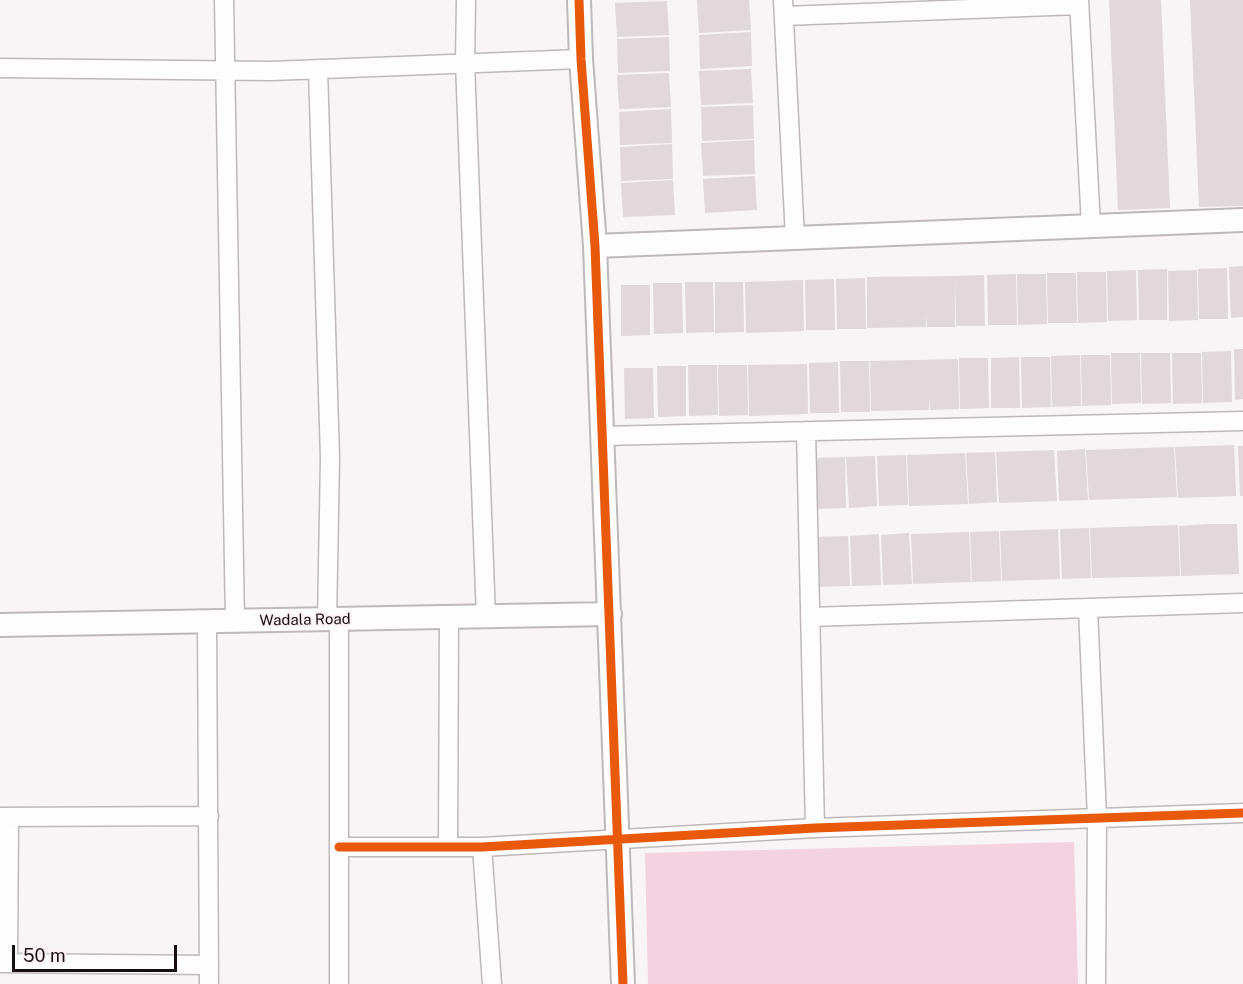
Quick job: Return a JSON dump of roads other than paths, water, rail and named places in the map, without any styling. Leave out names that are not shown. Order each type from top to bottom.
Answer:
[{"type":"street","points":[[224,0],[235,621]]},
{"type":"street","points":[[466,0],[465,62],[486,618]]},
{"type":"street","points":[[579,0],[581,59],[595,246],[623,984]]},
{"type":"street","points":[[795,238],[784,8],[1079,2],[1091,226]]},
{"type":"street","points":[[0,68],[225,71],[581,59]]},
{"type":"street","points":[[318,69],[339,847],[339,984]]},
{"type":"street","points":[[595,246],[1243,220]]},
{"type":"street","points":[[603,436],[1243,421]]},
{"type":"street","points":[[806,431],[815,828]]},
{"type":"street","points":[[810,617],[1243,603]]},
{"type":"street","points":[[1088,608],[1097,818],[1096,984]]},
{"type":"street","name":"Wadala Road","points":[[0,625],[610,614]]},
{"type":"street","points":[[448,848],[449,617]]},
{"type":"street","points":[[207,622],[209,984]]},
{"type":"street","points":[[339,847],[482,847],[815,828],[1243,813]]},
{"type":"street","points":[[209,816],[5,817],[4,963],[209,965]]},
{"type":"street","points":[[482,847],[492,984]]}]
